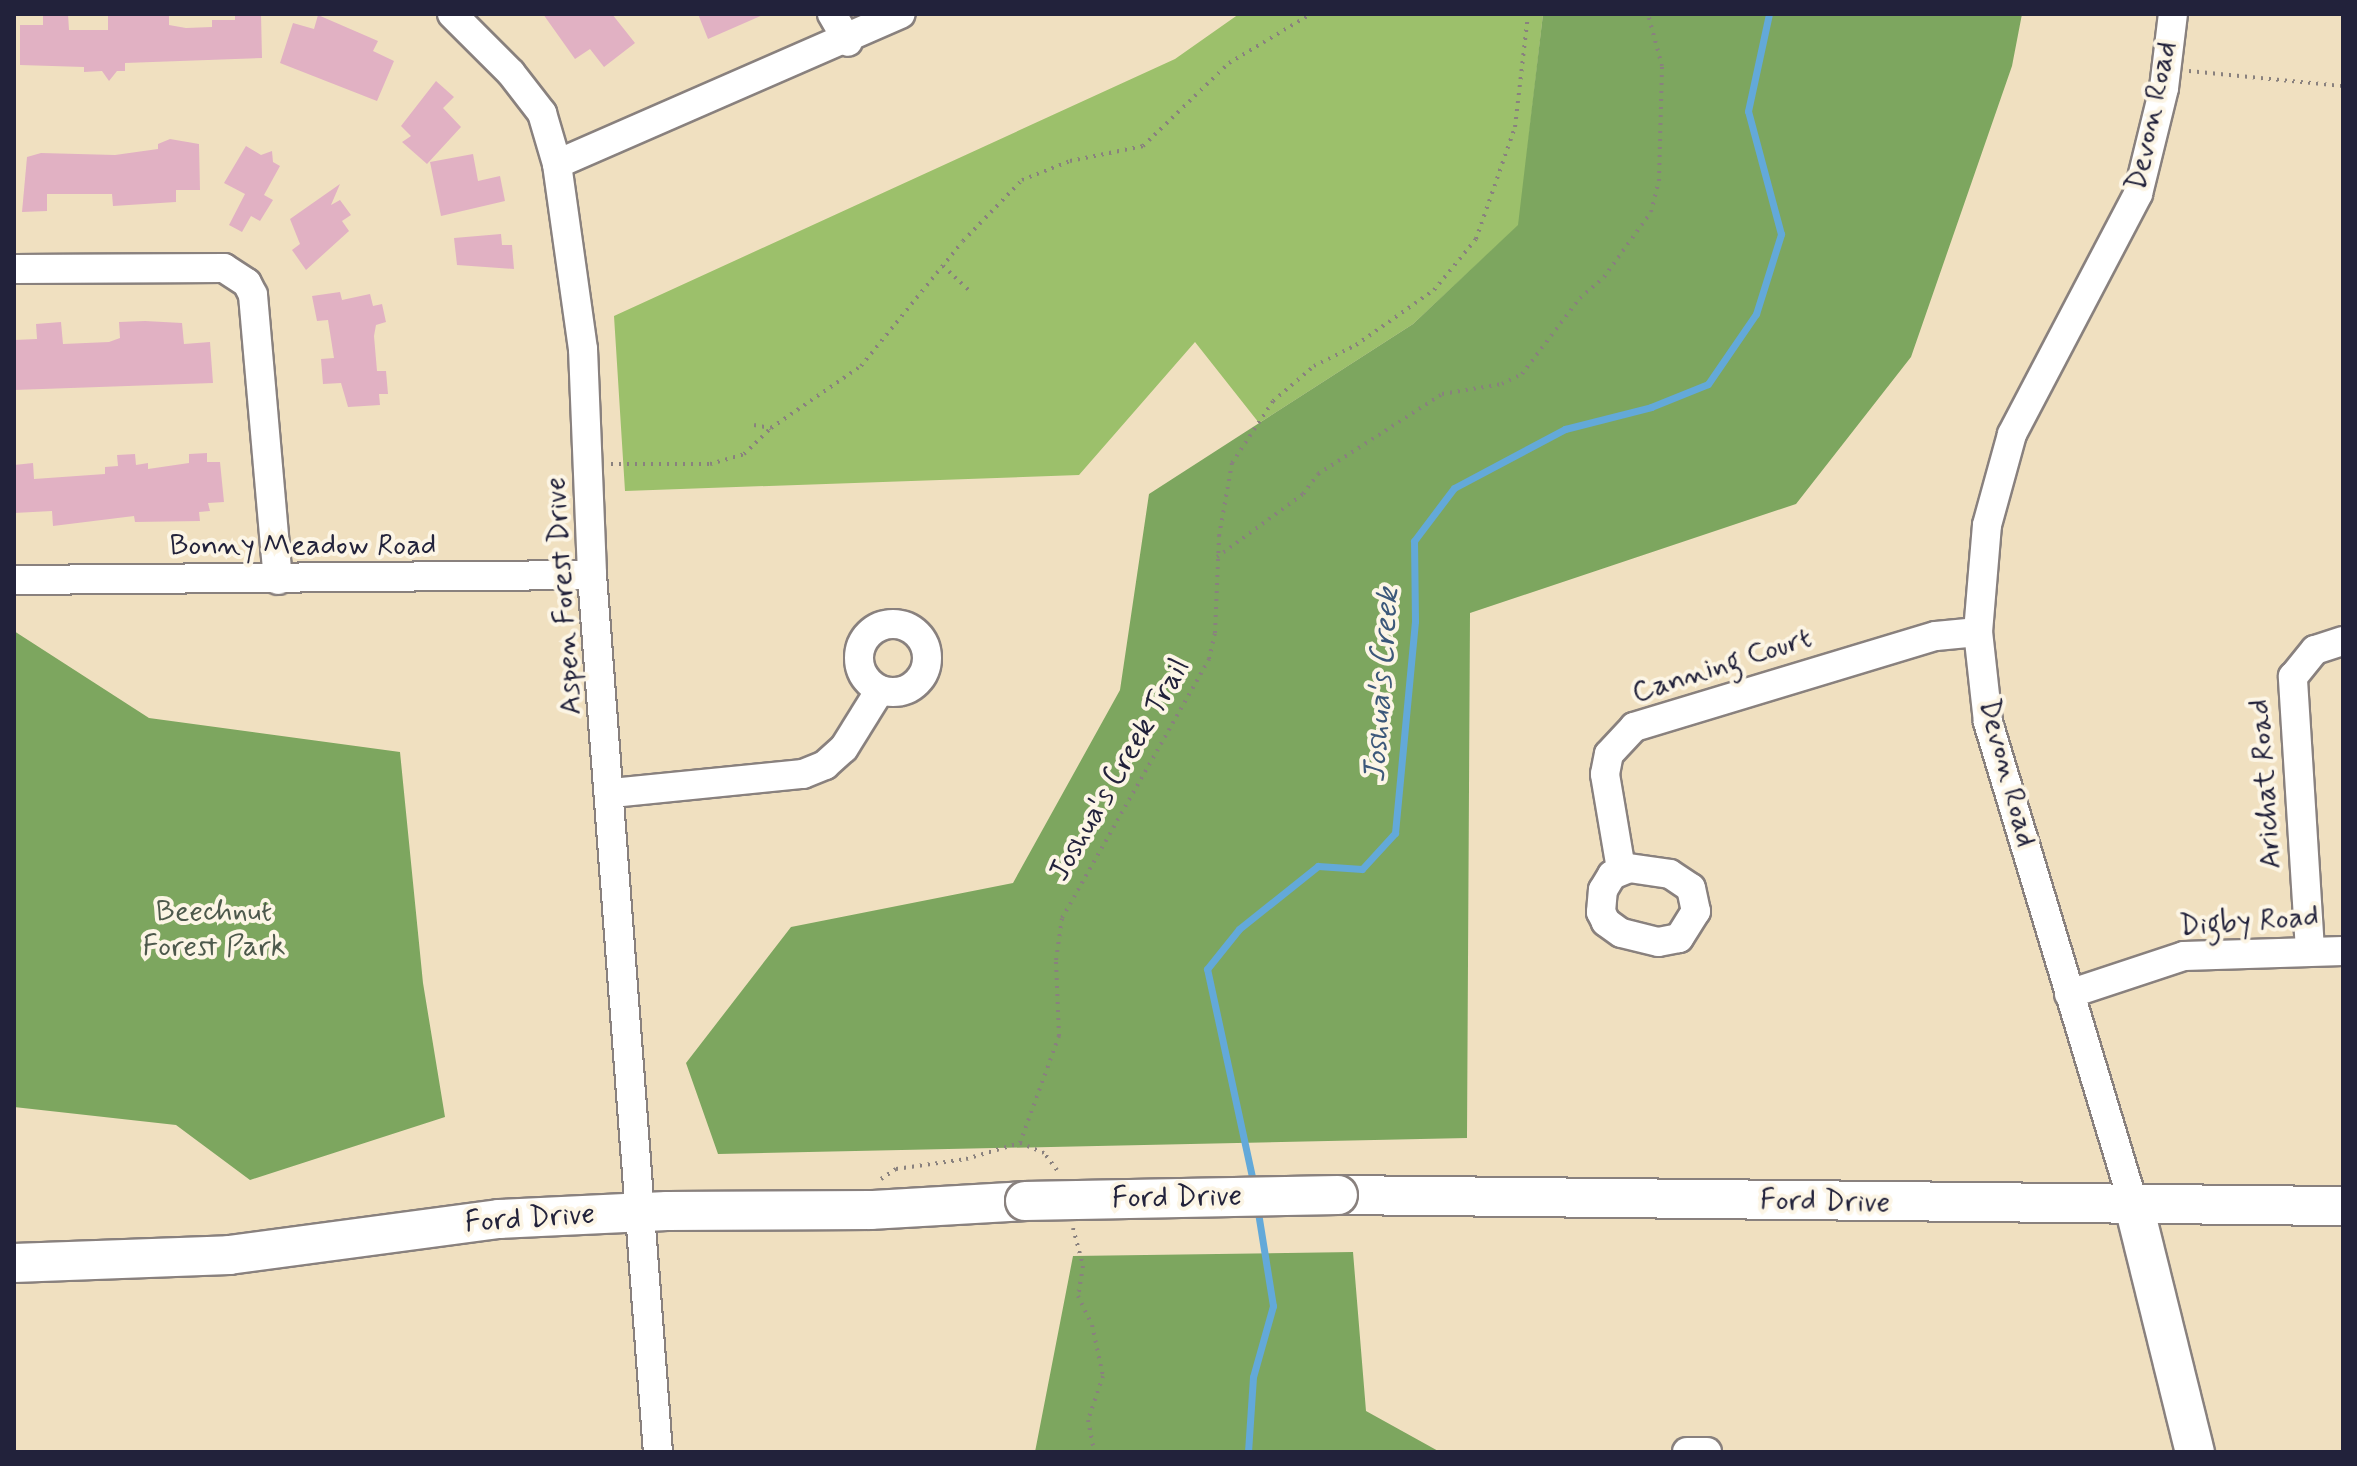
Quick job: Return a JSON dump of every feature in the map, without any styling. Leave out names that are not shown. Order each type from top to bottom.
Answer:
[{"type":"main road","name":"Ford Drive","points":[[14,1263],[229,1255],[357,1234],[638,1212],[871,1210],[1025,1201],[1338,1195],[2343,1206]]},
{"type":"main road","name":"Devon Road","points":[[2134,1206],[2195,1452]]},
{"type":"street","name":"Aspen Forest Drive","points":[[452,14],[511,73],[542,113],[557,164],[583,349],[592,575],[612,793],[638,1212],[658,1452]]},
{"type":"street","points":[[832,14],[848,42]]},
{"type":"street","points":[[557,164],[848,42],[901,14]]},
{"type":"street","name":"Devon Road","points":[[2134,1206],[1988,722],[1978,632],[1987,525],[2012,434],[2138,194],[2166,68],[2173,14]]},
{"type":"street","points":[[14,269],[224,268],[247,283],[253,295],[278,580]]},
{"type":"street","name":"Bonny Meadow Road","points":[[14,580],[592,575]]},
{"type":"street","name":"Canning Court","points":[[1621,869],[1605,774],[1609,754],[1634,727],[1936,636],[1978,632]]},
{"type":"street","name":"Arichat Road","points":[[2310,950],[2293,677],[2315,650],[2343,641]]},
{"type":"street","points":[[612,793],[803,774],[825,765],[844,748],[880,690]]},
{"type":"street","name":"Digby Road","points":[[2069,994],[2184,956],[2343,951]]},
{"type":"street","points":[[1687,1452],[1707,1452]]},
{"type":"path","points":[[589,463],[710,464],[744,454],[771,428],[861,366],[943,266],[1022,180],[1070,161],[1143,146],[1229,63],[1311,14]]},
{"type":"path","name":"Joshua's Creek Trail","points":[[1058,996],[1056,960],[1062,918],[1209,659],[1215,633],[1217,557],[1232,463],[1273,401],[1314,366],[1356,345],[1434,290],[1476,239],[1515,127],[1528,14]]},
{"type":"path","points":[[1217,557],[1246,541],[1303,494],[1318,474],[1442,394],[1502,384],[1522,374],[1580,298],[1604,277],[1651,212],[1659,181],[1662,66],[1648,14]]},
{"type":"path","points":[[2166,68],[2343,86]]},
{"type":"path","points":[[943,266],[969,290]]},
{"type":"path","points":[[754,425],[771,428]]},
{"type":"path","points":[[871,1210],[877,1181],[896,1169],[966,1159],[1020,1143]]},
{"type":"green space","points":[[1239,14],[1543,14],[1519,225],[1413,324],[1259,423],[1195,342],[1079,475],[625,491],[614,316],[1175,59]]},
{"type":"green space","points":[[1543,14],[2022,14],[2012,66],[1911,357],[1796,504],[1470,613],[1467,1138],[718,1154],[686,1063],[791,927],[1013,883],[1120,690],[1149,494],[1413,324],[1518,225]]},
{"type":"green space","name":"Beechnut Forest Park","points":[[14,631],[149,718],[400,752],[423,983],[445,1117],[250,1180],[176,1125],[14,1107]]},
{"type":"green space","points":[[1353,1252],[1366,1411],[1440,1452],[1035,1452],[1073,1256]]},
{"type":"building","points":[[43,14],[68,14],[69,30],[108,30],[108,14],[169,14],[169,25],[186,28],[212,27],[212,20],[235,20],[235,14],[261,14],[262,58],[125,63],[125,71],[117,71],[109,81],[102,71],[84,72],[84,67],[20,65],[20,25],[43,25]]},
{"type":"building","points":[[543,14],[612,14],[635,43],[604,67],[590,49],[575,59]]},
{"type":"building","points":[[698,14],[765,14],[708,39]]},
{"type":"building","points":[[318,15],[378,41],[373,51],[394,61],[377,101],[280,63],[293,23],[314,29]]},
{"type":"building","points":[[436,81],[454,97],[443,108],[461,127],[427,164],[402,142],[411,136],[401,126]]},
{"type":"building","points":[[170,139],[199,144],[200,190],[176,190],[176,202],[113,206],[112,194],[47,194],[47,211],[22,212],[27,157],[41,153],[115,155],[158,149],[158,144]]},
{"type":"building","points":[[246,146],[261,155],[272,151],[273,162],[280,166],[264,195],[273,200],[260,221],[251,216],[242,232],[229,225],[245,194],[224,183]]},
{"type":"building","points":[[473,154],[478,181],[500,176],[505,201],[441,216],[430,162]]},
{"type":"building","points":[[340,184],[331,205],[340,200],[351,215],[342,221],[349,231],[306,270],[292,250],[300,244],[290,219]]},
{"type":"building","points":[[501,234],[502,245],[512,245],[514,269],[457,265],[454,238]]},
{"type":"building","points":[[340,292],[342,300],[370,294],[373,306],[382,304],[386,322],[376,325],[374,336],[377,371],[386,371],[388,394],[379,394],[380,405],[348,407],[341,383],[323,384],[321,359],[334,358],[328,320],[317,321],[312,296]]},
{"type":"building","points":[[61,322],[63,344],[109,342],[120,338],[119,322],[182,323],[184,344],[210,342],[213,383],[14,390],[14,340],[37,339],[36,324]]},
{"type":"building","points":[[207,453],[207,462],[220,462],[224,502],[208,503],[210,511],[199,512],[200,521],[135,522],[134,516],[53,526],[52,511],[14,513],[14,465],[33,463],[34,479],[105,474],[105,467],[118,466],[117,455],[135,454],[136,465],[148,463],[148,469],[189,463],[189,454]]},
{"type":"waterway","name":"Joshua's Creek","points":[[1254,1186],[1207,969],[1239,929],[1318,866],[1362,869],[1395,833],[1415,621],[1414,541],[1454,488],[1565,429],[1651,407],[1708,384],[1756,314],[1781,234],[1748,111],[1769,14]]},
{"type":"waterway","name":"Joshua's Creek","points":[[1248,1452],[1253,1377],[1273,1306],[1257,1206]]}]
